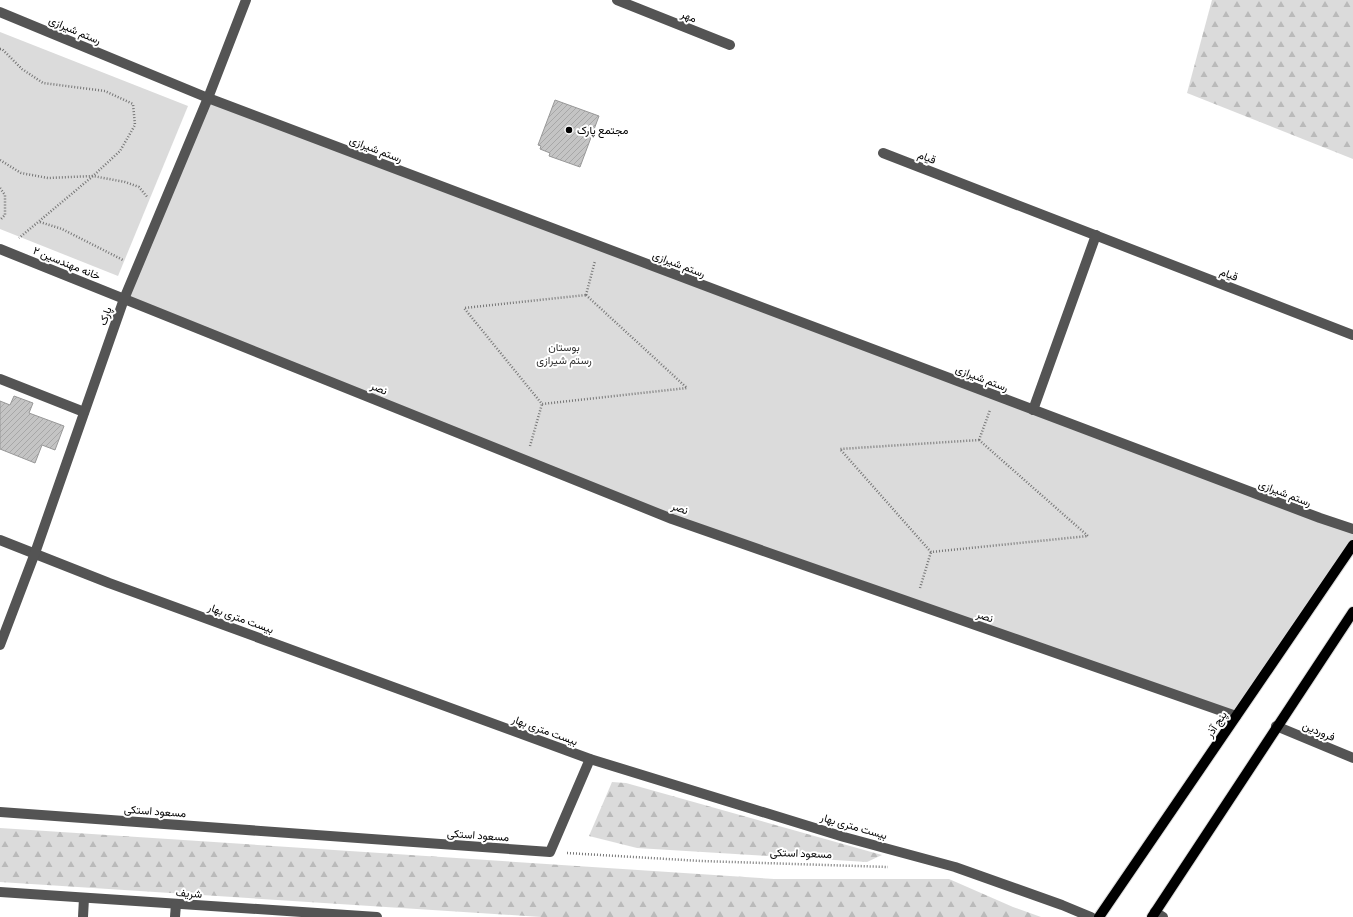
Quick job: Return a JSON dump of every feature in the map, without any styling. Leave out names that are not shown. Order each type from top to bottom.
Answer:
[{"type":"main road","name":"پنج آذر","points":[[1099,917],[1353,545]]},
{"type":"main road","points":[[1156,915],[1276,726],[1353,612]]},
{"type":"street","name":"پارک","points":[[0,645],[35,553],[124,299],[208,98],[246,0]]},
{"type":"street","name":"مهر","points":[[617,0],[730,45]]},
{"type":"street","name":"رستم شیرازی","points":[[0,12],[208,98],[995,396],[1353,529]]},
{"type":"street","name":"قیام","points":[[883,153],[1353,335]]},
{"type":"street","points":[[1033,410],[1096,235]]},
{"type":"street","name":"خانه مهندسین ۲","points":[[0,249],[124,299]]},
{"type":"street","name":"نصر","points":[[124,299],[672,519],[1236,716]]},
{"type":"street","points":[[0,379],[84,412]]},
{"type":"street","name":"بیست متری بهار","points":[[0,540],[109,583],[590,759],[844,837],[955,867],[1062,905],[1091,917]]},
{"type":"street","name":"فروردین","points":[[1276,726],[1353,758]]},
{"type":"street","points":[[550,852],[590,759]]},
{"type":"street","name":"مسعود استکی","points":[[0,812],[550,852]]},
{"type":"street","name":"شریف","points":[[0,892],[377,917]]},
{"type":"street","points":[[84,898],[84,917]]},
{"type":"street","points":[[175,917],[176,904]]},
{"type":"path","points":[[0,49],[2,49],[22,69],[44,83],[105,91],[133,104],[135,125],[120,151],[21,237]]},
{"type":"path","points":[[0,160],[21,173],[48,178],[93,176],[126,182],[139,187],[150,200]]},
{"type":"path","points":[[0,188],[5,195],[6,216],[0,220]]},
{"type":"path","points":[[40,222],[62,229],[124,261]]},
{"type":"path","points":[[586,295],[599,246]]},
{"type":"path","points":[[586,295],[687,388],[542,404],[464,308],[586,295]]},
{"type":"path","points":[[979,440],[995,396]]},
{"type":"path","points":[[526,460],[542,404]]},
{"type":"path","points":[[979,440],[1088,536],[931,552],[840,449],[979,440]]},
{"type":"path","points":[[915,604],[931,552]]},
{"type":"path","name":"مسعود استکی","points":[[550,852],[701,861],[889,867]]},
{"type":"green space","points":[[1212,0],[1353,0],[1353,159],[1187,93]]},
{"type":"green space","points":[[0,32],[188,106],[118,276],[0,229]]},
{"type":"green space","name":"بوستان رستم شیرازی","points":[[208,98],[1353,529],[1353,545],[1236,716],[915,605],[525,460],[124,299]]},
{"type":"green space","points":[[612,782],[626,783],[882,855],[867,862],[637,848],[589,836]]},
{"type":"green space","points":[[0,828],[774,879],[949,879],[1013,907],[1041,917],[541,917],[0,882]]},
{"type":"building","name":"مجتمع پارک","points":[[555,100],[599,116],[580,167],[549,156],[550,153],[540,149],[541,146],[538,145]]},
{"type":"building","points":[[14,396],[33,403],[29,413],[64,426],[55,450],[42,445],[35,463],[0,449],[0,401],[10,405]]},
{"type":"place","name":"مجتمع پارک","points":[[569,130]]}]
